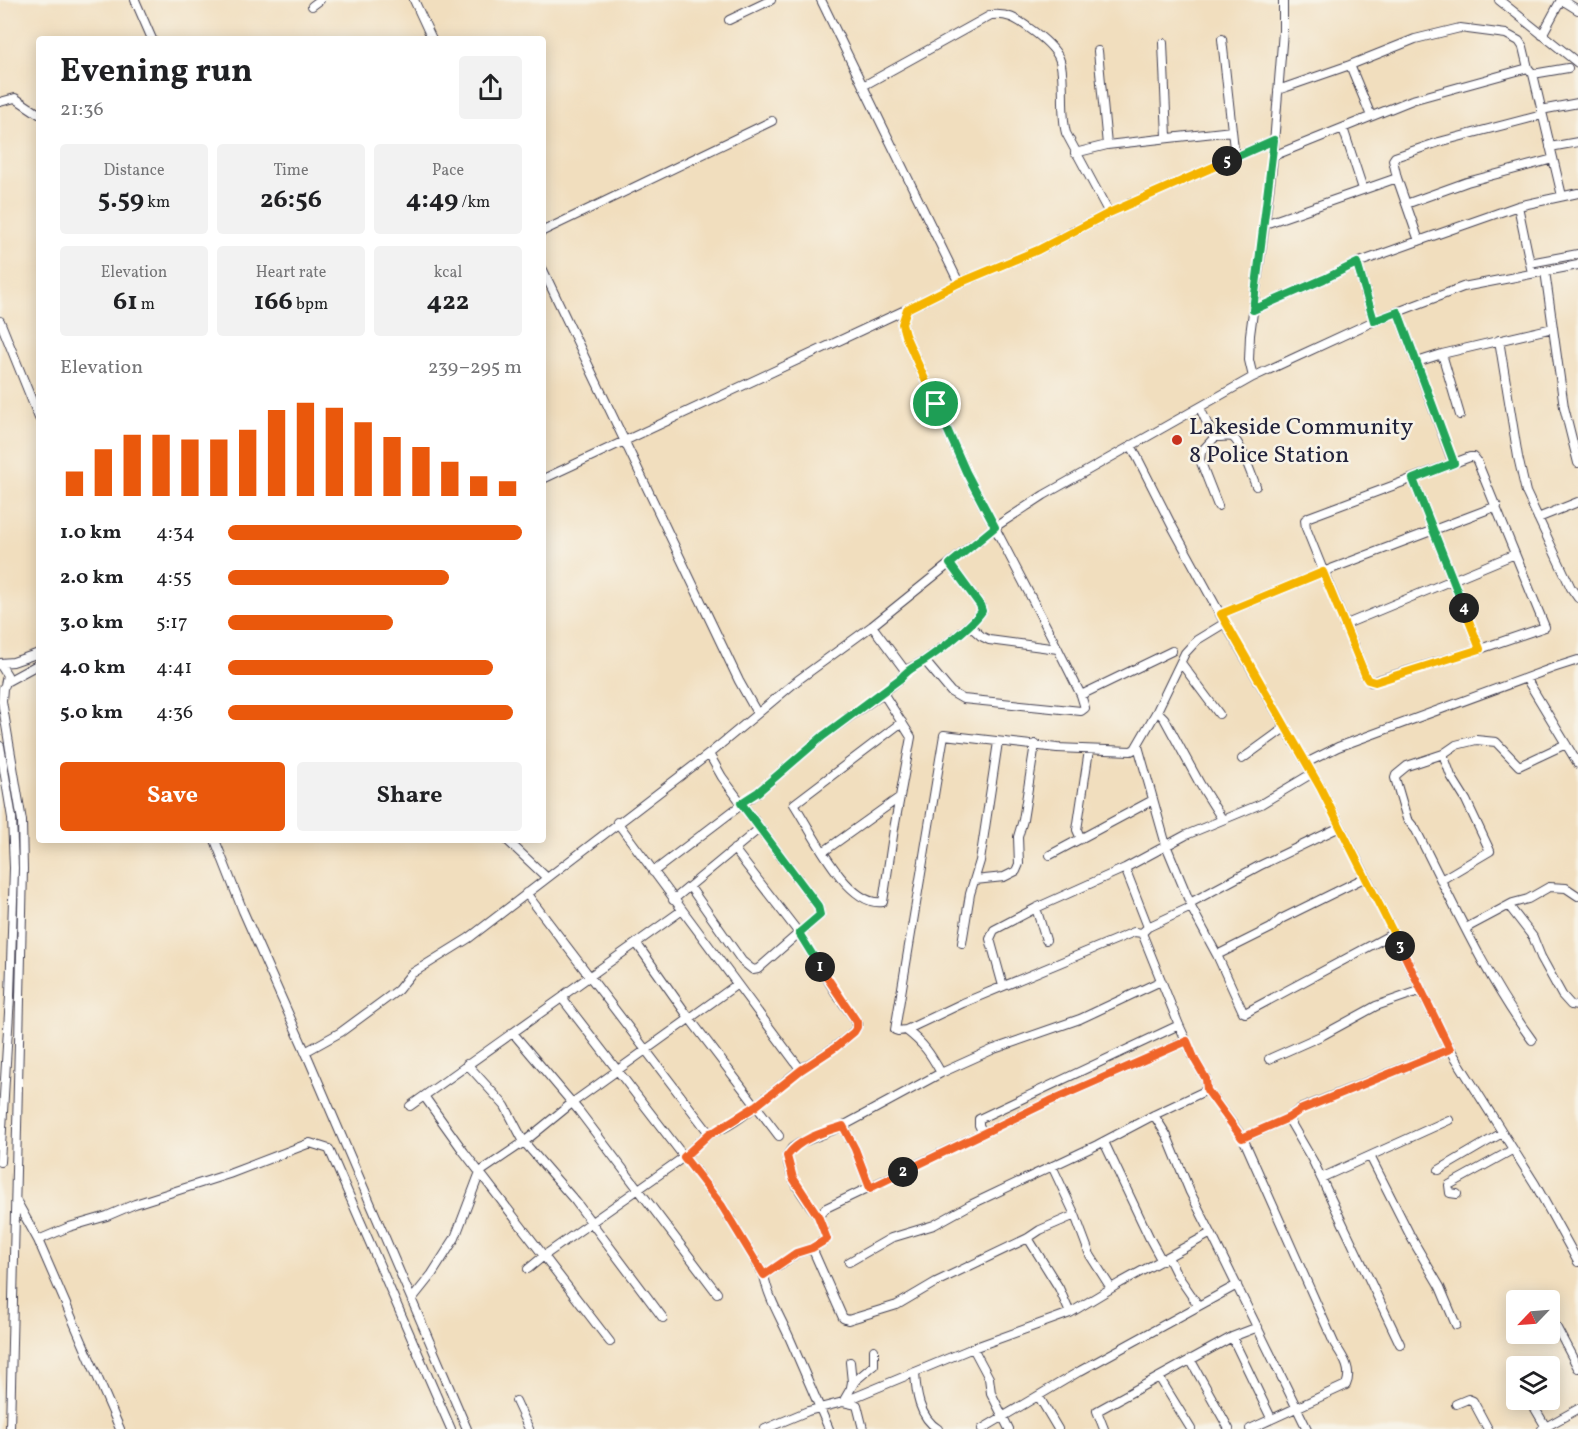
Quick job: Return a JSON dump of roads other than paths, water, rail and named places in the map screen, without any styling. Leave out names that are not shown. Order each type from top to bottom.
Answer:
[{"type":"street","points":[[135,0],[151,36]]},
{"type":"street","points":[[312,6],[321,0]]},
{"type":"street","points":[[414,0],[431,36]]},
{"type":"street","points":[[729,20],[771,0]]},
{"type":"street","points":[[821,0],[959,283]]},
{"type":"street","points":[[1253,377],[1249,360],[1253,310],[1273,156],[1283,0]]},
{"type":"street","points":[[1499,0],[1578,63]]},
{"type":"street","points":[[1542,35],[1562,0],[1578,10]]},
{"type":"street","points":[[863,86],[991,15],[1009,15],[1033,31],[1059,58],[1062,120],[1066,133],[1109,213]]},
{"type":"street","points":[[1278,90],[1415,39],[1460,28],[1506,34],[1520,41],[1523,47],[1562,196]]},
{"type":"street","points":[[1222,39],[1235,158]]},
{"type":"street","points":[[1163,43],[1167,137]]},
{"type":"street","points":[[1098,51],[1107,145]]},
{"type":"street","points":[[1350,65],[1371,117]]},
{"type":"street","points":[[1273,156],[1412,100],[1530,71],[1568,68]]},
{"type":"street","points":[[0,102],[15,98],[36,112]]},
{"type":"street","points":[[1419,241],[1397,178],[1393,160],[1395,157],[1439,142],[1578,103]]},
{"type":"street","points":[[546,230],[772,121]]},
{"type":"street","points":[[1343,129],[1363,189]]},
{"type":"street","points":[[1075,153],[1107,145],[1232,131]]},
{"type":"street","points":[[546,478],[959,283],[1038,250],[1109,213],[1274,140]]},
{"type":"street","points":[[1550,147],[1578,142]]},
{"type":"street","points":[[1406,204],[1467,182],[1553,159]]},
{"type":"street","points":[[1265,224],[1397,178]]},
{"type":"street","points":[[1253,310],[1357,263],[1518,206],[1578,193]]},
{"type":"street","points":[[1518,206],[1532,273]]},
{"type":"street","points":[[1530,263],[1578,254]]},
{"type":"street","points":[[1357,263],[1374,321]]},
{"type":"street","points":[[306,1052],[341,1032],[395,993],[411,974],[469,938],[617,822],[709,754],[798,680],[872,626],[995,527],[1044,495],[1253,377],[1374,321],[1463,287],[1578,265]]},
{"type":"street","points":[[1545,271],[1564,407],[1578,464]]},
{"type":"street","points":[[546,276],[734,670],[757,713]]},
{"type":"street","points":[[907,309],[902,324],[905,335],[966,472],[1058,649],[1085,708],[1081,711],[963,699],[951,692],[925,661]]},
{"type":"street","points":[[1398,312],[1454,463]]},
{"type":"street","points":[[0,321],[36,411]]},
{"type":"street","points":[[1417,362],[1553,328]]},
{"type":"street","points":[[1499,340],[1526,492],[1571,588],[1578,598]]},
{"type":"street","points":[[1442,354],[1460,415]]},
{"type":"street","points":[[1200,408],[1214,438]]},
{"type":"street","points":[[1218,506],[1200,455],[1214,438],[1230,437],[1236,440],[1256,486]]},
{"type":"street","points":[[1131,445],[1225,623],[1286,727],[1340,827],[1450,1049],[1534,1184],[1578,1262]]},
{"type":"street","points":[[1474,457],[1497,506],[1545,627],[1371,682],[1366,677],[1344,625],[1306,528],[1305,520],[1454,463],[1474,457]]},
{"type":"street","points":[[1413,479],[1480,649]]},
{"type":"street","points":[[1538,518],[1578,502]]},
{"type":"street","points":[[1221,614],[1323,572],[1497,506]]},
{"type":"street","points":[[1344,625],[1515,554]]},
{"type":"street","points":[[653,872],[758,792],[823,736],[883,693],[907,670],[925,661],[982,611],[950,564]]},
{"type":"street","points":[[1225,623],[1197,640],[1185,653],[1138,746],[1131,751],[1089,750],[944,735],[894,1026],[898,1032],[906,1030],[1003,986],[1134,932],[1145,930],[1259,866],[1340,827]]},
{"type":"street","points":[[969,624],[981,636],[989,640],[1058,649]]},
{"type":"street","points":[[872,626],[907,670]]},
{"type":"street","points":[[1081,696],[1172,651]]},
{"type":"street","points":[[10,1429],[23,869],[22,821],[2,701],[6,672],[0,664],[36,654]]},
{"type":"street","points":[[1181,663],[1219,714]]},
{"type":"street","points":[[1306,763],[1338,747],[1526,678],[1576,663]]},
{"type":"street","points":[[3,687],[36,666]]},
{"type":"street","points":[[1526,678],[1578,764]]},
{"type":"street","points":[[883,693],[902,722],[911,737],[884,902],[876,903],[861,897],[849,885],[816,843],[794,804],[902,722]]},
{"type":"street","points":[[1157,711],[1164,718],[1222,819]]},
{"type":"street","points":[[1242,759],[1286,727]]},
{"type":"street","points":[[1532,1040],[1478,954],[1416,830],[1407,819],[1395,778],[1407,765],[1443,753],[1456,745],[1476,740],[1496,742],[1516,764],[1521,766],[1566,744]]},
{"type":"street","points":[[962,943],[970,894],[980,861],[998,742]]},
{"type":"street","points":[[975,880],[1004,877],[1016,871],[1019,864],[1018,837],[1023,820],[1035,744]]},
{"type":"street","points":[[0,746],[12,819],[14,868],[10,996],[0,1162]]},
{"type":"street","points":[[1138,746],[1166,845],[1191,905],[1243,1012],[1245,1013],[1394,933]]},
{"type":"street","points":[[1081,839],[1077,830],[1089,750]]},
{"type":"street","points":[[1441,880],[1490,851],[1466,800],[1451,776],[1443,753]]},
{"type":"street","points":[[690,887],[742,961],[753,970],[758,969],[820,915],[818,906],[722,777],[709,754]]},
{"type":"street","points":[[1003,986],[990,939],[994,930],[1036,908],[1125,868],[1166,845],[1261,804],[1311,774]]},
{"type":"street","points":[[823,852],[900,797]]},
{"type":"street","points":[[1050,855],[1153,800]]},
{"type":"street","points":[[617,822],[801,1070]]},
{"type":"street","points":[[673,900],[760,828]]},
{"type":"street","points":[[216,843],[243,911],[306,1052],[467,1429]]},
{"type":"street","points":[[510,843],[546,877]]},
{"type":"street","points":[[528,1269],[544,1255],[684,1157],[710,1133],[756,1106],[801,1070],[836,1047],[857,1027],[857,1022],[837,995],[799,933],[734,849]]},
{"type":"street","points":[[1125,868],[1161,981],[1195,1060],[1206,1079],[1207,1090],[1242,1138],[1349,1373],[1346,1385],[1250,1429]]},
{"type":"street","points":[[1217,955],[1271,928],[1281,919],[1366,877]]},
{"type":"street","points":[[1466,928],[1553,886],[1571,890],[1578,896]]},
{"type":"street","points":[[526,893],[710,1133]]},
{"type":"street","points":[[1509,906],[1533,937],[1562,995],[1571,1005],[1578,1006]]},
{"type":"street","points":[[1036,908],[1046,940]]},
{"type":"street","points":[[410,1106],[681,911]]},
{"type":"street","points":[[637,944],[690,1019],[779,1136]]},
{"type":"street","points":[[764,1275],[796,1253],[812,1248],[827,1239],[818,1216],[793,1178],[787,1156],[792,1148],[843,1126],[941,1073],[1016,1041],[1080,1019],[1161,981]]},
{"type":"street","points":[[412,1299],[432,1274],[455,1238],[480,1172],[736,985]]},
{"type":"street","points":[[1269,1059],[1323,1035],[1376,1006],[1422,990]]},
{"type":"street","points":[[563,997],[722,1206],[764,1275],[773,1304],[829,1429]]},
{"type":"street","points":[[983,1133],[979,1119],[1179,1025]]},
{"type":"street","points":[[906,1030],[918,1039],[931,1055],[941,1073]]},
{"type":"street","points":[[513,1033],[572,1103],[717,1293]]},
{"type":"street","points":[[818,1216],[826,1208],[1050,1101],[1187,1041]]},
{"type":"street","points":[[1242,1138],[1309,1106],[1450,1049]]},
{"type":"street","points":[[467,1064],[505,1106],[524,1142],[591,1223],[663,1318]]},
{"type":"street","points":[[849,1262],[891,1238],[934,1224],[1207,1090]]},
{"type":"street","points":[[424,1096],[610,1342]]},
{"type":"street","points":[[1154,1115],[1167,1136],[1190,1191],[1307,1429]]},
{"type":"street","points":[[1288,1118],[1308,1152],[1400,1344]]},
{"type":"street","points":[[1320,1178],[1449,1120]]},
{"type":"street","points":[[843,1126],[855,1149],[870,1188]]},
{"type":"street","points":[[1439,1170],[1502,1133]]},
{"type":"street","points":[[1104,1142],[1150,1239],[1198,1305]]},
{"type":"street","points":[[38,1240],[69,1227],[229,1174],[310,1143],[322,1145],[329,1149],[451,1429]]},
{"type":"street","points":[[1457,1194],[1450,1193],[1449,1185],[1512,1150]]},
{"type":"street","points":[[1370,1156],[1412,1239],[1440,1287],[1456,1325]]},
{"type":"street","points":[[1052,1166],[1075,1215],[1090,1255],[1111,1288]]},
{"type":"street","points":[[16,1201],[38,1240],[120,1429]]},
{"type":"street","points":[[812,1248],[843,1318],[848,1320],[897,1305],[936,1282],[951,1277],[1040,1230],[1075,1215]]},
{"type":"street","points":[[765,1429],[800,1414],[843,1402],[973,1348],[1070,1313],[1211,1233]]},
{"type":"street","points":[[1028,1238],[1059,1288],[1070,1313]]},
{"type":"street","points":[[982,1429],[1237,1285]]},
{"type":"street","points":[[1104,1429],[1097,1411],[1232,1337],[1258,1328]]},
{"type":"street","points":[[1560,1334],[1578,1368]]},
{"type":"street","points":[[1232,1337],[1271,1418]]},
{"type":"street","points":[[973,1348],[989,1378],[992,1394],[1009,1429]]},
{"type":"street","points":[[850,1388],[864,1371],[874,1365],[874,1350]]},
{"type":"street","points":[[1190,1359],[1229,1429]]},
{"type":"street","points":[[843,1402],[852,1382],[850,1362]]},
{"type":"street","points":[[0,1368],[11,1368]]},
{"type":"street","points":[[915,1372],[917,1395],[925,1415],[929,1422],[938,1429]]},
{"type":"street","points":[[1159,1377],[1191,1429]]},
{"type":"street","points":[[1039,1396],[1058,1429]]},
{"type":"street","points":[[1456,1404],[1468,1399],[1473,1401],[1488,1429]]},
{"type":"street","points":[[516,1401],[529,1429]]},
{"type":"street","points":[[843,1402],[857,1405],[863,1429]]},
{"type":"street","points":[[1535,1410],[1545,1428],[1578,1409]]},
{"type":"street","points":[[925,1415],[928,1429]]},
{"type":"place","name":"Lakeside Community 8 Police Station","points":[[1177,440]]}]
